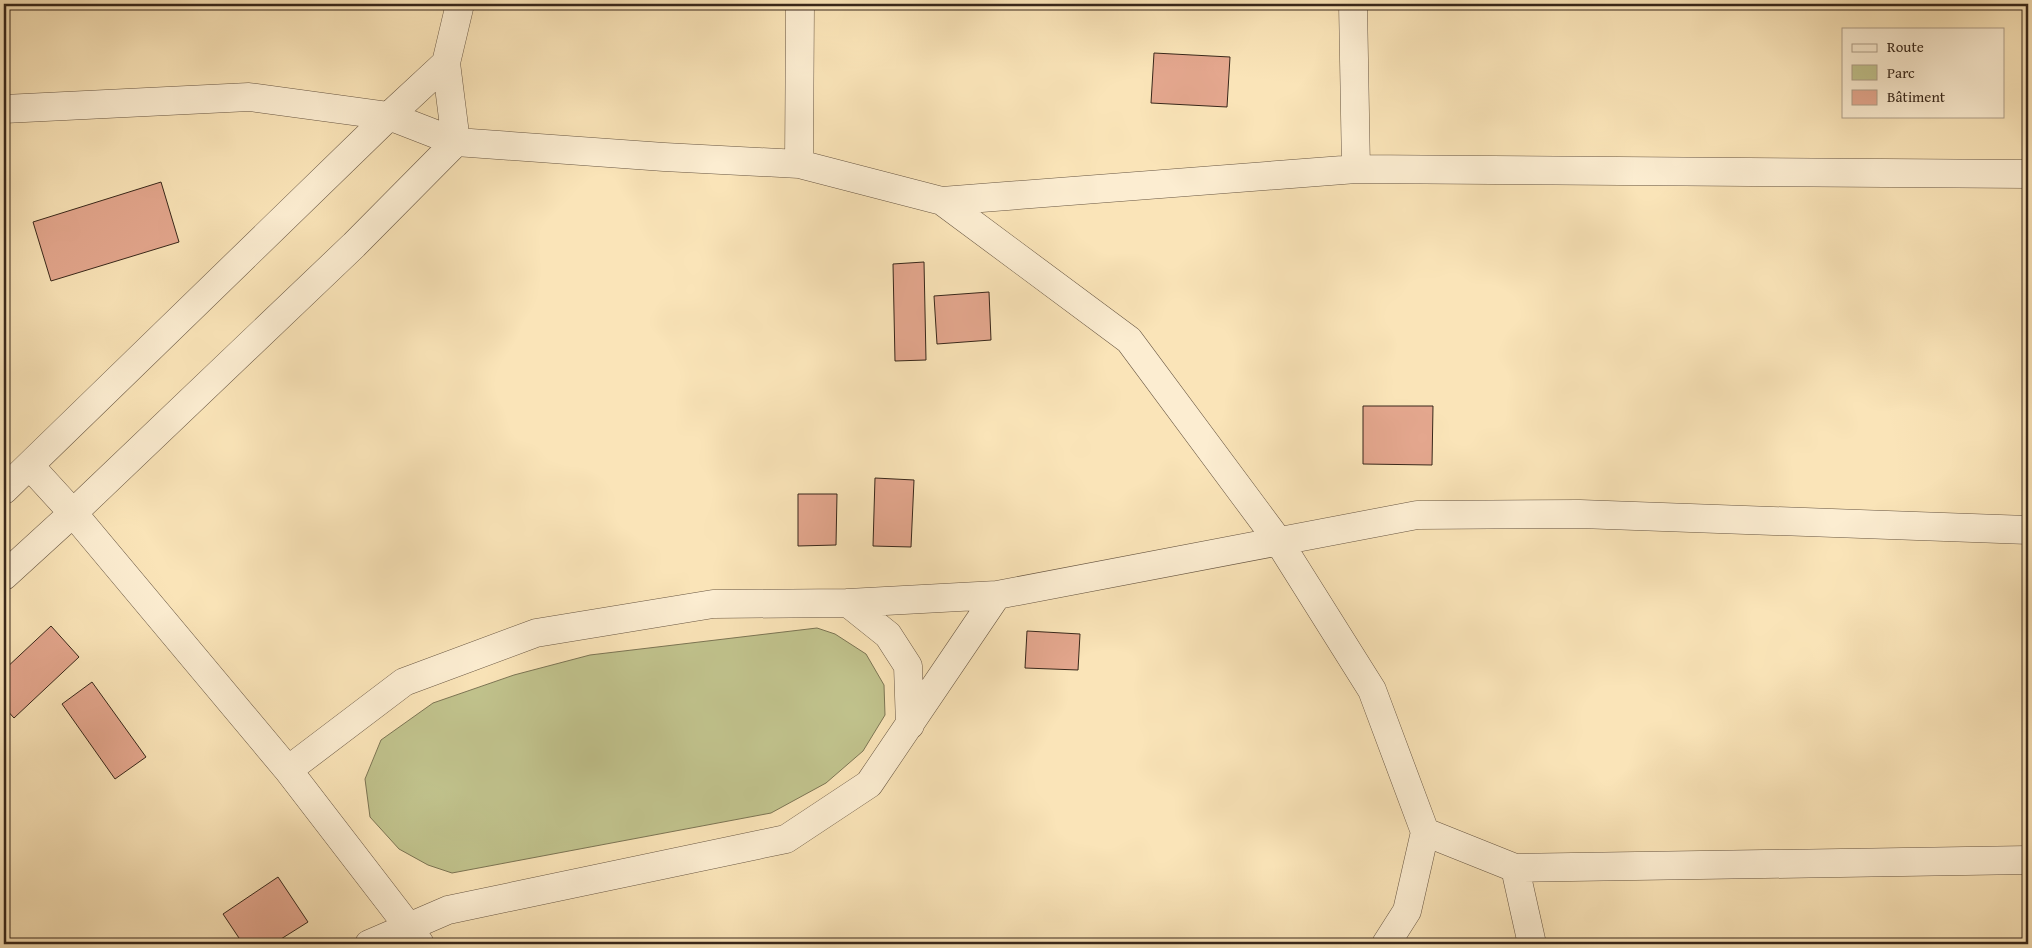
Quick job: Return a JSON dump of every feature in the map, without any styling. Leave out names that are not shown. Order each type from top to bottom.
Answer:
[{"type":"street","points":[[456,142],[446,63],[460,4]]},
{"type":"street","points":[[799,164],[800,4]]},
{"type":"street","points":[[1353,4],[1356,169]]},
{"type":"street","points":[[4,490],[446,63]]},
{"type":"street","points":[[4,109],[249,97],[389,116],[456,142],[664,157],[799,164],[942,201],[1356,169],[2028,174]]},
{"type":"street","points":[[4,576],[73,513],[354,245],[456,142]]},
{"type":"street","points":[[942,201],[1130,340],[1280,542],[1372,690],[1425,832],[1407,911],[1386,944]]},
{"type":"street","points":[[30,466],[73,513],[288,770],[414,935]]},
{"type":"street","points":[[288,770],[404,682],[536,633],[713,604],[848,603],[997,595],[1417,515],[1580,514],[2028,530]]},
{"type":"street","points":[[369,944],[414,935],[448,910],[786,839],[870,784],[997,595]]},
{"type":"street","points":[[848,603],[888,635],[908,666],[910,725]]},
{"type":"street","points":[[1425,832],[1515,868],[2028,860]]},
{"type":"street","points":[[1515,868],[1532,944]]},
{"type":"green space","points":[[817,628],[835,634],[866,654],[884,685],[885,715],[863,751],[826,783],[771,813],[452,873],[428,865],[399,849],[370,817],[365,779],[381,740],[433,703],[514,675],[590,655]]},
{"type":"building","points":[[1154,53],[1230,57],[1227,107],[1151,103]]},
{"type":"building","points":[[161,182],[179,242],[51,281],[33,222]]},
{"type":"building","points":[[924,262],[926,360],[895,361],[893,264]]},
{"type":"building","points":[[989,292],[991,340],[937,344],[934,296]]},
{"type":"building","points":[[1363,406],[1433,406],[1432,465],[1363,464]]},
{"type":"building","points":[[875,478],[914,480],[911,547],[873,546]]},
{"type":"building","points":[[798,494],[837,494],[836,545],[798,546]]},
{"type":"building","points":[[51,626],[79,657],[14,718],[4,707],[4,670]]},
{"type":"building","points":[[1027,631],[1080,634],[1078,670],[1025,668]]},
{"type":"building","points":[[92,682],[146,757],[115,779],[62,704]]},
{"type":"building","points":[[278,877],[308,922],[273,944],[243,944],[223,914]]}]
